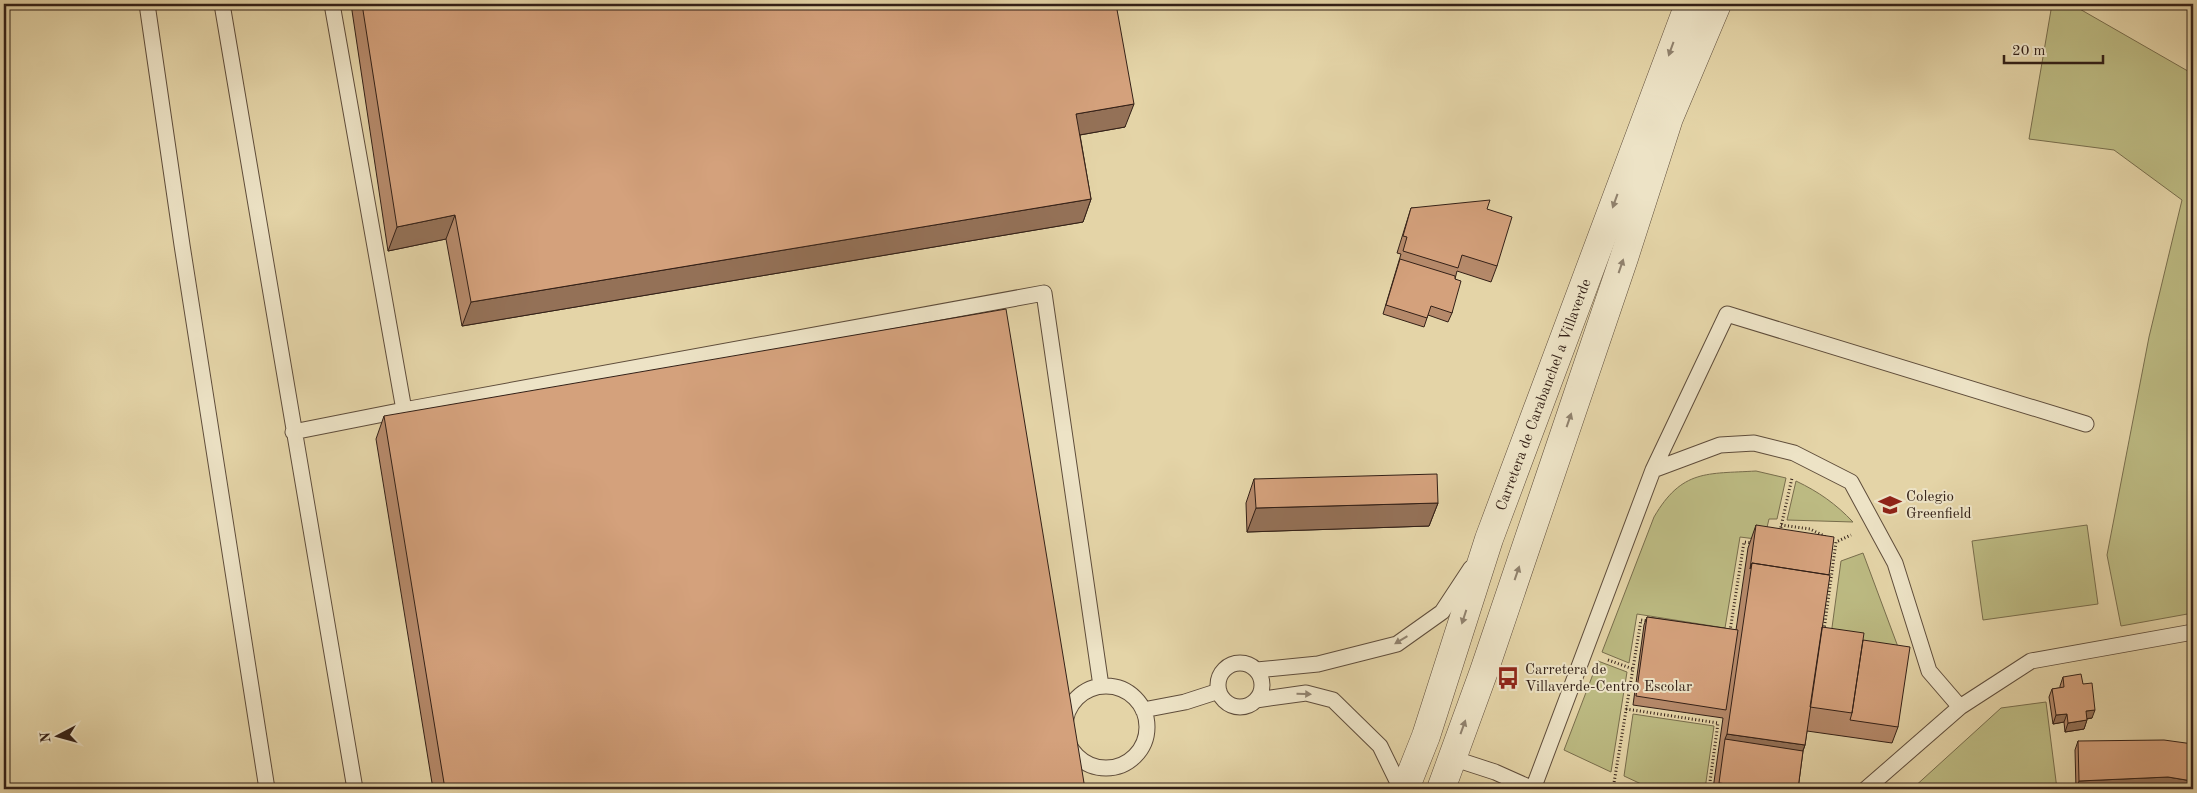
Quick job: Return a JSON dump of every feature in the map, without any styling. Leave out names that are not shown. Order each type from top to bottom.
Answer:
[{"type":"street","name":"Carretera de Carabanchel a Villaverde","points":[[1403,789],[1426,736],[1489,539],[1689,4]]},
{"type":"street","name":"Carretera de Carabanchel a Villaverde","points":[[1441,789],[1484,672],[1615,286],[1669,118],[1717,4]]},
{"type":"lane","points":[[147,4],[183,255],[267,789]]},
{"type":"lane","points":[[222,4],[355,789]]},
{"type":"lane","points":[[332,4],[404,410]]},
{"type":"lane","points":[[293,432],[1044,293],[1101,686]]},
{"type":"lane","points":[[1452,758],[1495,772],[1533,789],[1653,470],[1727,314],[2086,424]]},
{"type":"lane","points":[[1653,470],[1720,445],[1754,443],[1798,455],[1851,482],[1895,564],[1929,671],[1960,707]]},
{"type":"lane","points":[[1257,670],[1318,664],[1397,644],[1442,612],[1489,539]]},
{"type":"lane","points":[[1866,789],[1960,707],[2031,661],[2193,632]]},
{"type":"lane","points":[[1242,662],[1249,664],[1257,670],[1263,682],[1262,689],[1256,700],[1248,706],[1234,706],[1223,699],[1219,691],[1219,679],[1228,666],[1242,662]]},
{"type":"lane","points":[[1101,686],[1121,688],[1133,695],[1146,718],[1143,744],[1136,755],[1124,764],[1111,768],[1096,767],[1083,762],[1073,752],[1066,740],[1064,726],[1066,713],[1073,701],[1082,692],[1101,686]]},
{"type":"lane","points":[[1143,710],[1185,702],[1219,691]]},
{"type":"lane","points":[[1256,700],[1306,693],[1333,700],[1380,746],[1403,789]]},
{"type":"path","points":[[1778,539],[1798,455]]},
{"type":"path","points":[[1781,526],[1810,529],[1836,542],[1875,526]]},
{"type":"path","points":[[1729,634],[1744,542],[1760,544]]},
{"type":"path","points":[[1823,636],[1836,542]]},
{"type":"path","points":[[1614,789],[1641,620],[1651,622]]},
{"type":"path","points":[[1626,709],[1718,723],[1709,789]]},
{"type":"shaded area","points":[[2052,4],[2071,4],[2193,74],[2193,613],[2121,626],[2107,555],[2149,337],[2182,200],[2114,150],[2029,139]]},
{"type":"shaded area","points":[[1756,471],[1786,478],[1777,519],[1769,519],[1764,540],[1740,537],[1725,628],[1637,614],[1629,663],[1602,652],[1654,517],[1664,501],[1686,482],[1697,477],[1710,474]]},
{"type":"shaded area","points":[[1796,481],[1827,499],[1853,522],[1787,520]]},
{"type":"shaded area","points":[[2087,525],[2098,604],[1983,620],[1972,541]]},
{"type":"shaded area","points":[[1863,553],[1904,663],[1831,635],[1841,561]]},
{"type":"shaded area","points":[[1598,661],[1627,672],[1611,772],[1564,750]]},
{"type":"shaded area","points":[[2046,702],[2057,789],[1912,789],[2001,708]]},
{"type":"shaded area","points":[[1633,714],[1714,726],[1705,789],[1652,789],[1624,776]]},
{"type":"building","points":[[362,4],[1116,4],[1134,104],[1076,114],[1091,199],[471,302],[455,215],[397,227]]},
{"type":"building","points":[[1490,200],[1487,209],[1512,217],[1497,266],[1462,255],[1458,268],[1403,251],[1407,237],[1403,236],[1411,208]]},
{"type":"building","points":[[1400,259],[1455,276],[1455,279],[1461,281],[1452,313],[1431,306],[1427,318],[1386,305]]},
{"type":"building","points":[[1006,309],[1085,789],[445,789],[384,416]]},
{"type":"building","points":[[1437,474],[1438,503],[1256,508],[1254,479]]},
{"type":"building","points":[[1756,525],[1834,537],[1829,575],[1752,563],[1750,569]]},
{"type":"building","points":[[1752,563],[1830,575],[1805,745],[1727,734]]},
{"type":"building","points":[[1647,617],[1738,630],[1726,710],[1636,696]]},
{"type":"building","points":[[1822,627],[1864,633],[1852,713],[1810,707]]},
{"type":"building","points":[[1863,640],[1910,647],[1898,727],[1850,720]]},
{"type":"building","points":[[2081,674],[2083,684],[2092,683],[2095,710],[2086,711],[2087,720],[2068,723],[2067,714],[2056,715],[2052,689],[2064,687],[2063,677]]},
{"type":"building","points":[[1725,739],[1803,751],[1798,789],[1764,789],[1719,783]]},
{"type":"building","points":[[2164,740],[2193,744],[2192,781],[2168,777],[2079,781],[2078,741]]},
{"type":"place","name":"Colegio Greenfield","points":[[1890,505]]},
{"type":"place","name":"Carretera de Villaverde-Centro Escolar","points":[[1508,678]]}]
